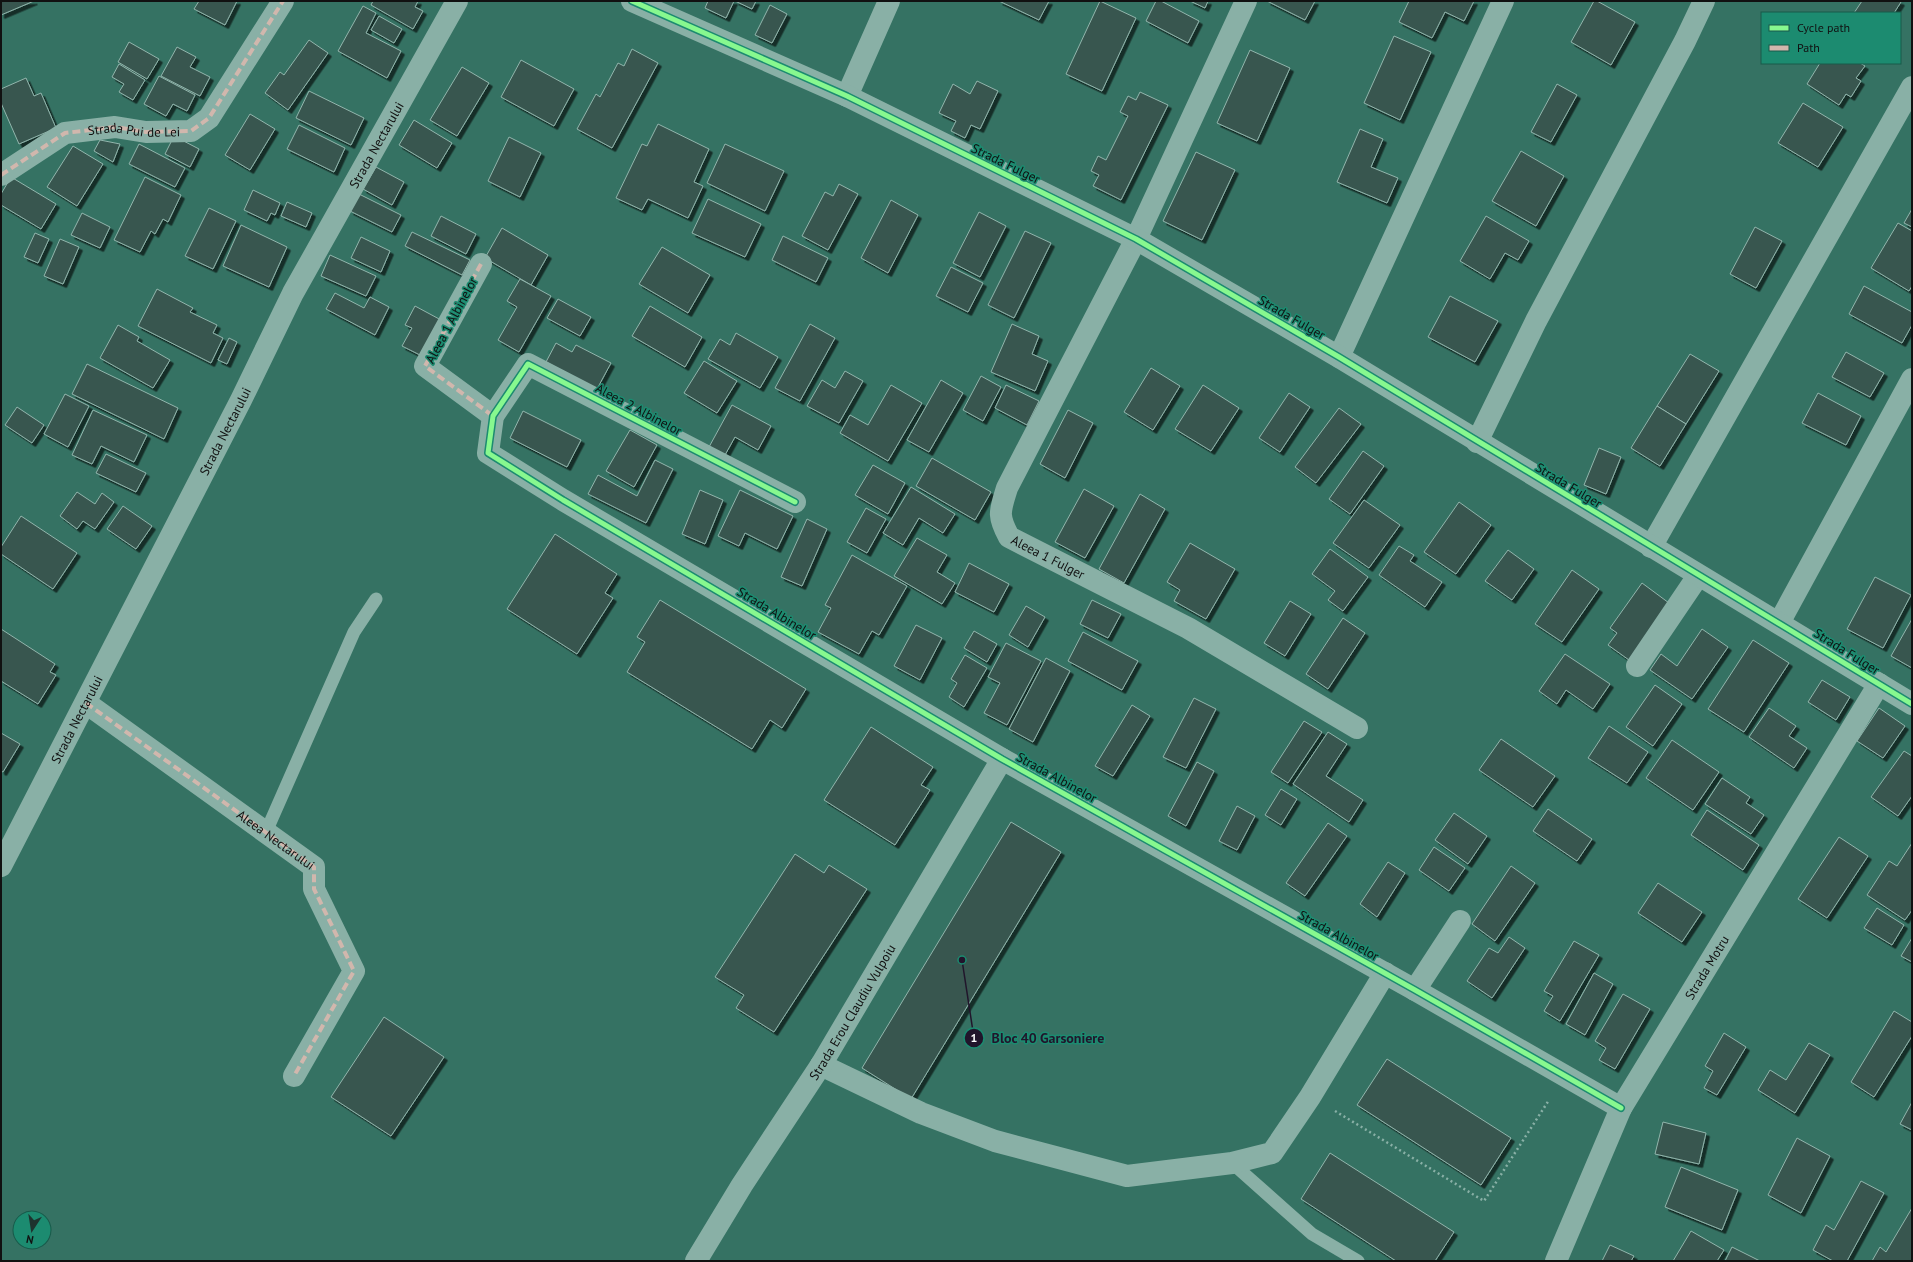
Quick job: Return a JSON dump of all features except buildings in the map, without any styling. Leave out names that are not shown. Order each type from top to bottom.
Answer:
[{"type":"street","name":"Strada Pui de Lei","points":[[1,175],[65,133],[115,127],[146,132],[191,131],[209,118],[283,1]]},
{"type":"street","name":"Strada Nectarului","points":[[1,866],[241,400],[293,292],[457,1]]},
{"type":"street","name":"Strada Fulger","points":[[632,1],[847,96],[1136,239],[1339,357],[1698,576],[1779,623],[1912,704]]},
{"type":"street","points":[[847,96],[890,1]]},
{"type":"street","name":"Aleea 1 Fulger","points":[[1246,1],[1136,239],[1007,488],[1000,521],[1009,537],[1188,628],[1357,728]]},
{"type":"street","points":[[1339,357],[1503,1]]},
{"type":"street","points":[[1477,442],[1536,321],[1685,41],[1704,1]]},
{"type":"street","points":[[1651,547],[1912,87]]},
{"type":"street","name":"Aleea 1 Albinelor","points":[[481,264],[425,366],[493,416]]},
{"type":"street","name":"Aleea 2 Albinelor","points":[[493,416],[528,364],[795,502]]},
{"type":"street","points":[[1779,623],[1912,379]]},
{"type":"street","name":"Strada Albinelor","points":[[493,416],[488,453],[564,500],[1002,759],[1415,990],[1621,1108]]},
{"type":"street","points":[[1637,666],[1698,576]]},
{"type":"street","name":"Strada Motru","points":[[1556,1261],[1621,1108],[1879,684]]},
{"type":"street","name":"Aleea Nectarului","points":[[86,703],[314,867],[314,889],[354,971],[294,1076]]},
{"type":"street","name":"Strada Erou Claudiu Vulpoiu","points":[[696,1261],[742,1185],[821,1065],[1002,759]]},
{"type":"street","points":[[1415,990],[1460,921]]},
{"type":"street","points":[[821,1065],[921,1113],[996,1141],[1127,1176],[1232,1163],[1272,1153],[1310,1097],[1385,974]]},
{"type":"lane","points":[[266,832],[354,632],[376,599]]},
{"type":"lane","points":[[1232,1163],[1312,1234],[1358,1261]]},
{"type":"path","points":[[1310,1097],[1484,1202],[1564,1075]]},
{"type":"marked path","points":[[1,175],[65,133],[115,127],[146,132],[191,131],[209,118],[283,1]]},
{"type":"marked path","points":[[481,264],[425,366],[493,416]]},
{"type":"marked path","points":[[86,703],[314,867],[314,889],[354,971],[294,1076]]},
{"type":"cycle path","points":[[632,1],[847,96],[1136,239],[1339,357],[1912,704]]},
{"type":"cycle path","points":[[795,502],[528,364],[493,416],[488,453],[563,500],[1002,759],[1415,990],[1621,1108]]},
{"type":"place","name":"Bloc 40 Garsoniere","points":[[962,960]]}]
